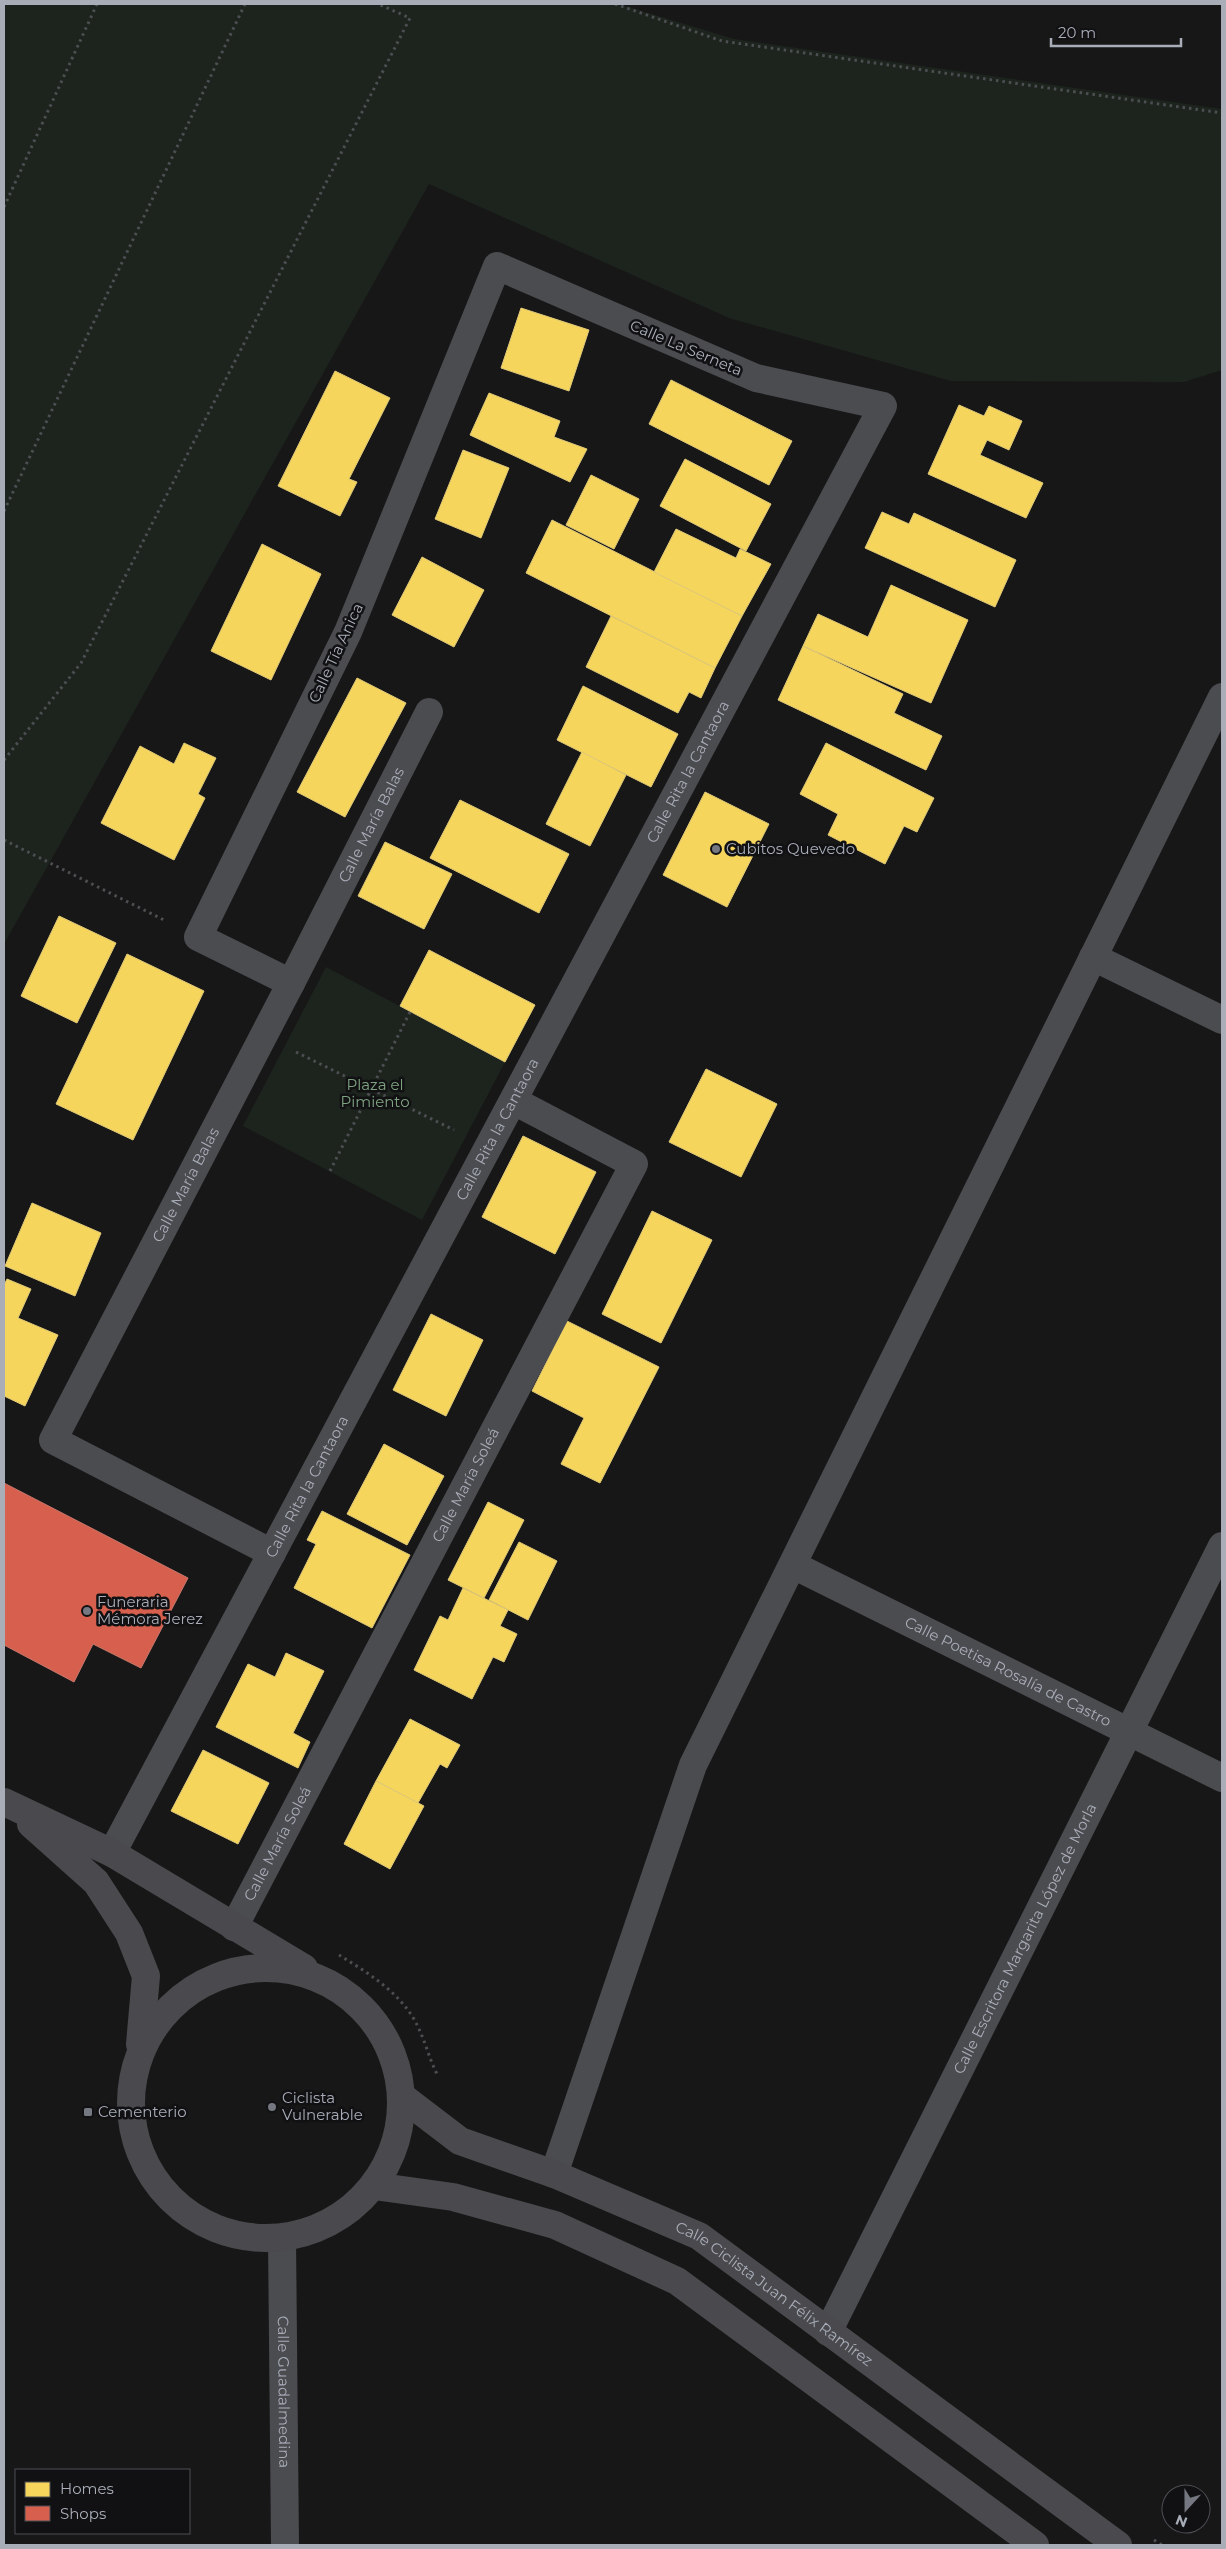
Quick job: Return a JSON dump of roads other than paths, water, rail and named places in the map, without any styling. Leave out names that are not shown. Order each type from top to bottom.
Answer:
[{"type":"street","name":"Calle La Serneta","points":[[497,266],[756,378],[883,406]]},
{"type":"street","name":"Calle Tía Anica","points":[[291,983],[198,937],[348,632],[497,266]]},
{"type":"street","name":"Calle Rita la Cantaora","points":[[112,1853],[883,406]]},
{"type":"street","points":[[554,2174],[693,1765],[1222,697]]},
{"type":"street","name":"Calle María Balas","points":[[272,1553],[54,1440],[429,712]]},
{"type":"street","points":[[1093,957],[1222,1020]]},
{"type":"street","name":"Calle María Soleá","points":[[234,1927],[634,1164],[514,1101]]},
{"type":"street","name":"Calle Escritora Margarita López de Morla","points":[[828,2332],[1222,1546]]},
{"type":"street","name":"Calle Poetisa Rosalía de Castro","points":[[793,1565],[1222,1778]]},
{"type":"street","points":[[5,1803],[112,1853],[323,1979],[366,2013],[381,2030],[391,2051],[399,2076],[402,2096],[399,2129],[395,2146],[374,2186],[355,2206],[337,2219],[318,2228],[282,2238],[252,2238],[223,2232],[200,2221],[177,2206],[155,2182],[138,2150],[131,2126],[132,2078],[140,2051],[146,1976],[129,1933],[96,1882],[5,1803]]},
{"type":"street","points":[[140,2051],[158,2019],[181,1996],[210,1979],[246,1969],[281,1968],[323,1979]]},
{"type":"street","name":"Calle Ciclista Juan Félix Ramírez","points":[[402,2096],[460,2141],[554,2174],[699,2236],[1118,2545]]},
{"type":"street","points":[[374,2186],[453,2197],[555,2225],[677,2282],[1036,2545]]},
{"type":"street","name":"Calle Guadalmedina","points":[[282,2238],[285,2545]]},
{"type":"place","name":"Cubitos Quevedo","points":[[716,849]]},
{"type":"place","name":"Funeraria Mémora Jerez","points":[[87,1611]]},
{"type":"place","name":"Ciclista Vulnerable","points":[[272,2107]]},
{"type":"place","name":"Cementerio","points":[[88,2112]]},
{"type":"park label","name":"Plaza el Pimiento","points":[[375,1094]]}]
